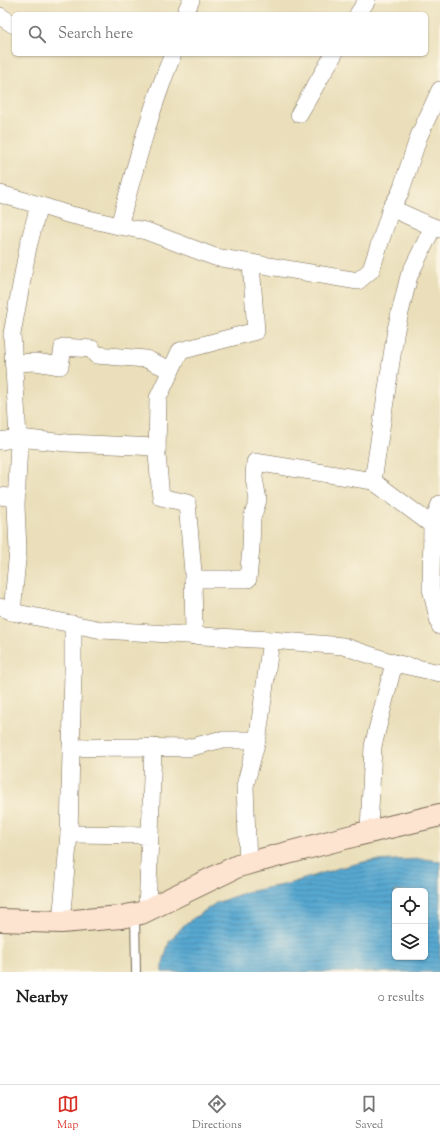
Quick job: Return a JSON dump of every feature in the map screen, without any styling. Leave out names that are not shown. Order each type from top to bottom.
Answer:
[{"type":"main road","points":[[0,920],[61,922],[121,917],[141,912],[238,866],[440,815]]},
{"type":"street","points":[[186,12],[191,0]]},
{"type":"street","points":[[359,12],[367,0]]},
{"type":"street","points":[[0,16],[12,24]]},
{"type":"street","points":[[119,226],[142,141],[172,56]]},
{"type":"street","points":[[299,114],[333,56]]},
{"type":"street","points":[[0,194],[67,214],[146,231],[216,257],[358,281],[371,270],[391,208],[400,193],[419,136],[440,90]]},
{"type":"street","points":[[39,205],[6,333],[13,363],[19,442],[8,497],[18,550],[6,609],[102,630],[271,640],[343,646],[394,663],[440,673]]},
{"type":"street","points":[[373,481],[396,329],[409,276],[437,228],[391,208]]},
{"type":"street","points":[[194,636],[193,579],[187,503],[162,497],[157,447],[158,398],[180,351],[256,331],[251,263]]},
{"type":"street","points":[[13,363],[36,362],[60,366],[63,347],[92,349],[96,355],[146,359],[171,370]]},
{"type":"street","points":[[0,441],[18,438],[67,443],[157,447]]},
{"type":"street","points":[[193,579],[248,579],[252,518],[258,500],[254,478],[255,462],[373,481],[436,526]]},
{"type":"street","points":[[440,504],[436,526],[436,590],[440,626]]},
{"type":"street","points":[[61,922],[69,834],[73,624]]},
{"type":"street","points":[[248,864],[245,786],[257,740],[271,640]]},
{"type":"street","points":[[370,832],[373,746],[394,663]]},
{"type":"street","points":[[71,748],[188,748],[219,740],[257,740]]},
{"type":"street","points":[[141,912],[150,835],[153,747]]},
{"type":"street","points":[[69,834],[150,835]]},
{"type":"lane","points":[[136,972],[141,912]]},
{"type":"water","points":[[424,859],[440,861],[440,972],[162,972],[162,966],[169,942],[185,924],[216,903],[246,892],[288,884],[339,868],[368,861]]}]
